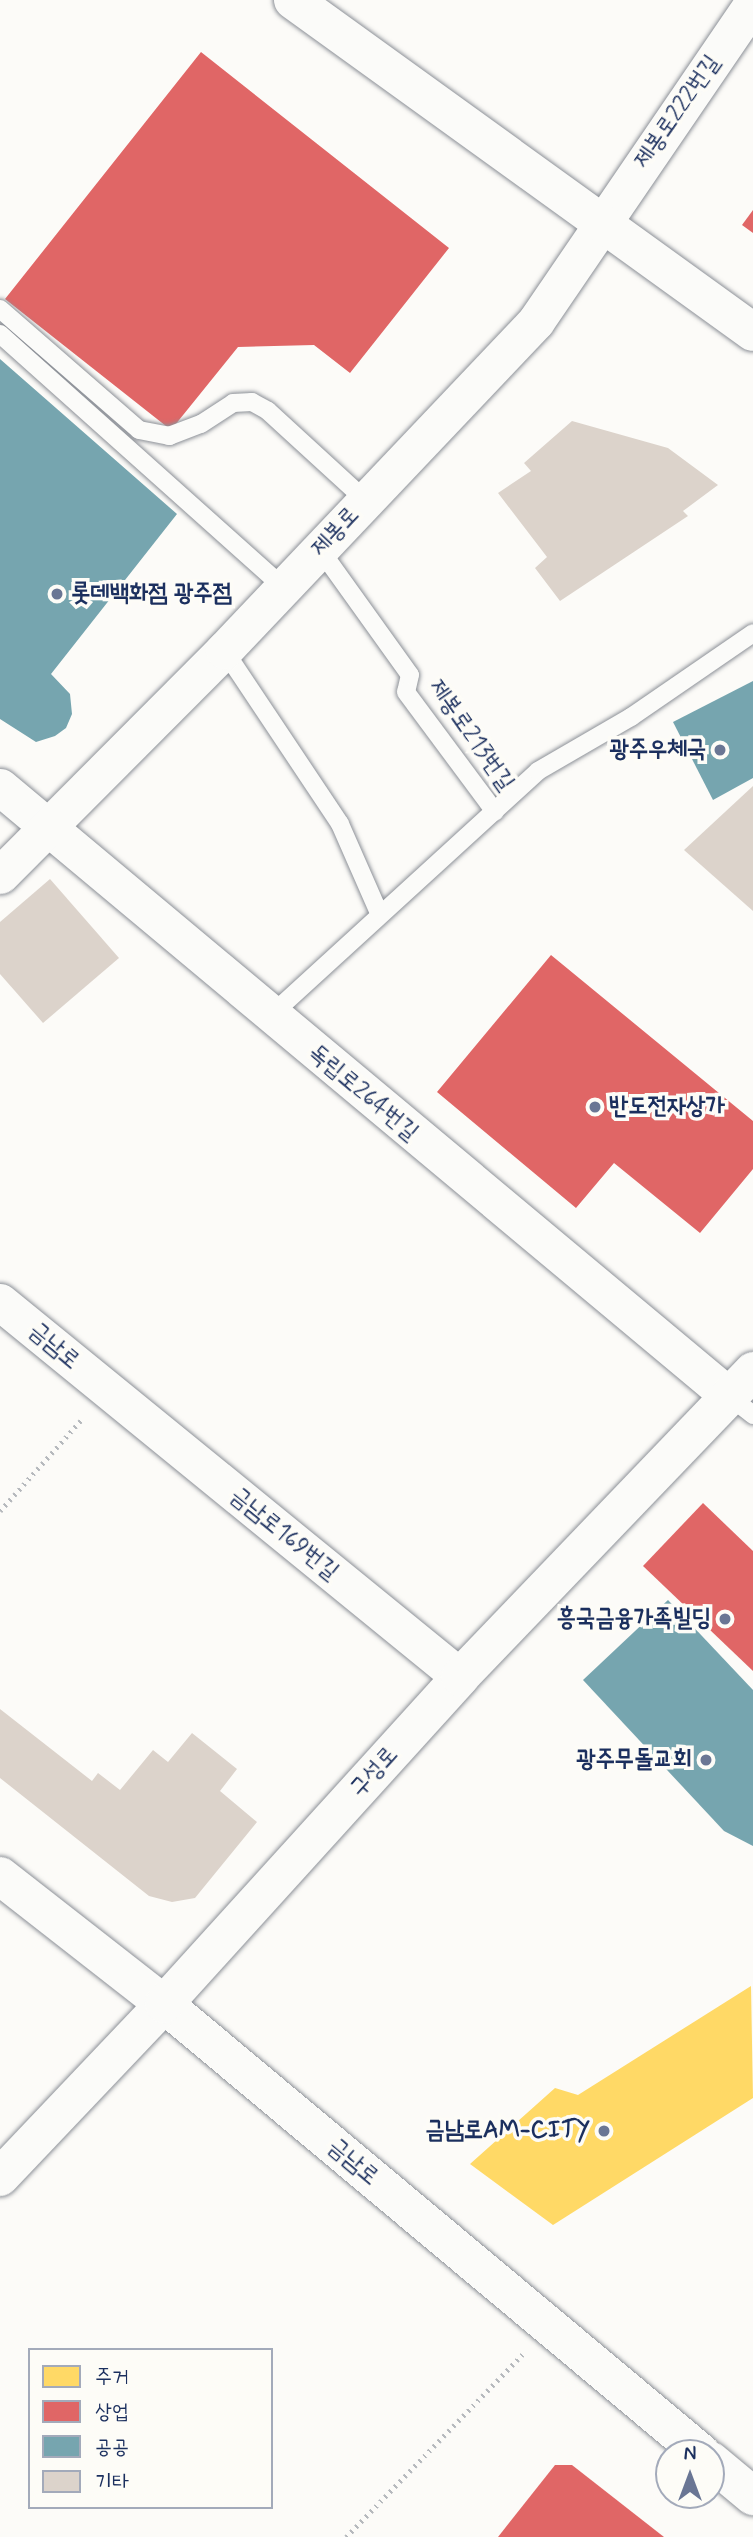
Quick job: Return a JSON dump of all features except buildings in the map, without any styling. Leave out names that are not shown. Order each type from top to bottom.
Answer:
[{"type":"street","points":[[293,0],[753,332]]},
{"type":"street","name":"제봉로222번길","points":[[601,220],[753,3]]},
{"type":"street","name":"제봉로","points":[[46,825],[225,650],[537,321],[601,220]]},
{"type":"street","name":"독립로264번길","points":[[0,787],[270,1016],[745,1394]]},
{"type":"street","points":[[0,875],[46,825]]},
{"type":"street","name":"금남로","points":[[0,1301],[107,1391]]},
{"type":"street","name":"금남로169번길","points":[[107,1391],[460,1676]]},
{"type":"street","name":"구성로","points":[[0,2177],[164,2004],[460,1676],[745,1394]]},
{"type":"street","name":"금남로","points":[[0,1877],[164,2004],[684,2439]]},
{"type":"street","points":[[725,2473],[753,2496]]},
{"type":"lane","points":[[0,309],[139,430],[169,436],[194,428],[233,403],[252,402],[268,411],[365,500]]},
{"type":"lane","points":[[0,334],[283,587]]},
{"type":"lane","name":"제봉로213번길","points":[[320,548],[410,675],[406,692],[495,812]]},
{"type":"lane","name":"제봉로213번길","points":[[270,1016],[379,913],[538,771],[631,717],[753,633]]},
{"type":"lane","points":[[225,650],[340,824],[379,913]]},
{"type":"path","points":[[0,1511],[107,1391]]},
{"type":"path","points":[[346,2537],[550,2326]]},
{"type":"place","name":"롯데백화점 광주점","points":[[57,594]]},
{"type":"place","name":"광주우체국","points":[[720,750]]},
{"type":"place","name":"반도전자상가","points":[[595,1107]]},
{"type":"place","name":"흥국금융가족빌딩","points":[[725,1619]]},
{"type":"place","name":"광주무돌교회","points":[[706,1760]]},
{"type":"place","name":"금남로AM-CITY","points":[[604,2131]]}]
